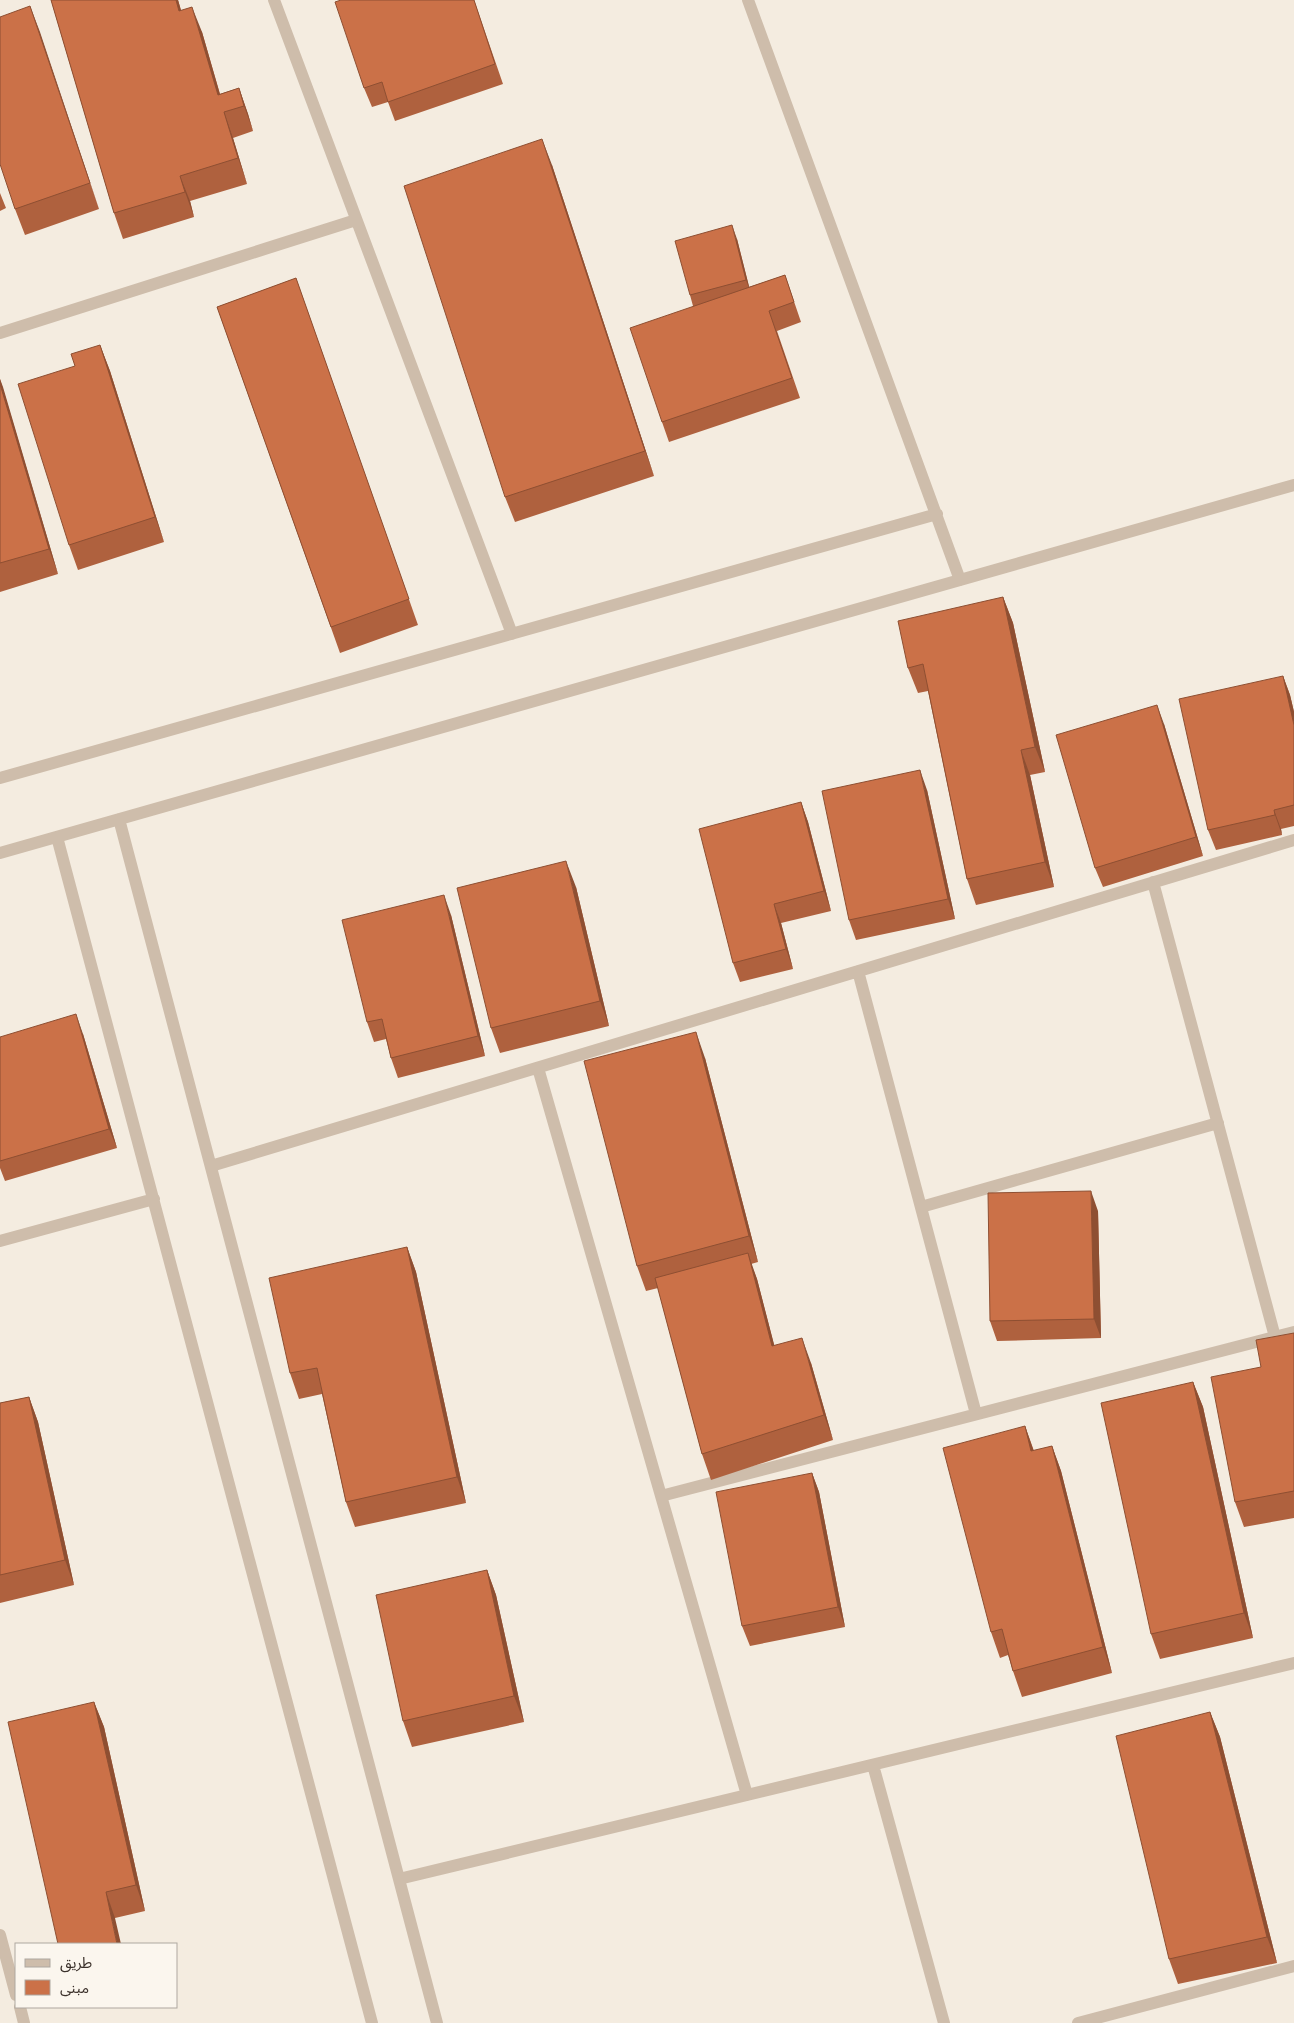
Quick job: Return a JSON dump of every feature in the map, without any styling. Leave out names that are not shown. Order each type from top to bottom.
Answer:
[{"type":"street","points":[[274,0],[512,634]]},
{"type":"street","points":[[748,0],[960,580]]},
{"type":"street","points":[[0,333],[356,220]]},
{"type":"street","points":[[0,853],[1294,485]]},
{"type":"street","points":[[0,778],[937,514]]},
{"type":"street","points":[[119,819],[437,2023]]},
{"type":"street","points":[[58,837],[372,2023]]},
{"type":"street","points":[[211,1166],[1294,840]]},
{"type":"street","points":[[1153,882],[1275,1337]]},
{"type":"street","points":[[858,971],[976,1414]]},
{"type":"street","points":[[538,1068],[747,1795]]},
{"type":"street","points":[[921,1206],[1218,1123]]},
{"type":"street","points":[[0,1241],[154,1199]]},
{"type":"street","points":[[661,1496],[1294,1332]]},
{"type":"street","points":[[399,1879],[1294,1663]]},
{"type":"street","points":[[873,1765],[944,2023]]},
{"type":"street","points":[[0,1935],[15,1991]]},
{"type":"street","points":[[1078,2023],[1294,1966]]},
{"type":"street","points":[[20,2008],[24,2023]]},
{"type":"building","points":[[51,0],[176,0],[179,11],[192,7],[218,95],[239,88],[244,106],[224,112],[238,158],[180,176],[185,192],[114,213]]},
{"type":"building","points":[[341,0],[474,0],[495,64],[388,102],[382,82],[364,88],[335,2]]},
{"type":"building","points":[[30,6],[90,183],[15,209],[0,164],[0,17]]},
{"type":"building","points":[[542,139],[645,451],[505,497],[404,186]]},
{"type":"building","points":[[732,225],[746,280],[690,295],[675,241]]},
{"type":"building","points":[[785,275],[794,302],[769,311],[792,378],[662,422],[630,328]]},
{"type":"building","points":[[296,278],[409,599],[331,627],[217,307]]},
{"type":"building","points":[[100,345],[155,517],[69,545],[18,384],[75,366],[71,354]]},
{"type":"building","points":[[0,384],[49,549],[0,563]]},
{"type":"building","points":[[1003,597],[1035,747],[1021,750],[1045,862],[967,879],[923,664],[908,668],[898,621]]},
{"type":"building","points":[[1283,676],[1294,725],[1294,805],[1274,810],[1275,815],[1208,830],[1179,699]]},
{"type":"building","points":[[1157,705],[1196,837],[1095,868],[1056,735]]},
{"type":"building","points":[[920,770],[948,899],[849,920],[822,791]]},
{"type":"building","points":[[801,802],[824,891],[774,904],[786,949],[733,963],[699,829]]},
{"type":"building","points":[[566,861],[600,1001],[491,1028],[457,888]]},
{"type":"building","points":[[444,895],[478,1036],[391,1058],[382,1019],[367,1022],[342,920]]},
{"type":"building","points":[[76,1014],[109,1129],[0,1161],[0,1037]]},
{"type":"building","points":[[696,1032],[749,1236],[637,1266],[584,1061]]},
{"type":"building","points":[[1091,1191],[1094,1319],[990,1321],[988,1193]]},
{"type":"building","points":[[407,1247],[457,1477],[346,1502],[317,1368],[290,1373],[269,1278]]},
{"type":"building","points":[[748,1253],[772,1346],[802,1338],[824,1415],[702,1454],[655,1278]]},
{"type":"building","points":[[1294,1333],[1294,1491],[1235,1502],[1211,1377],[1261,1367],[1256,1340]]},
{"type":"building","points":[[1193,1382],[1244,1613],[1151,1634],[1101,1403]]},
{"type":"building","points":[[29,1397],[65,1560],[0,1575],[0,1403]]},
{"type":"building","points":[[1025,1426],[1031,1451],[1052,1446],[1103,1647],[1013,1671],[1002,1629],[991,1632],[943,1448]]},
{"type":"building","points":[[812,1473],[838,1607],[742,1626],[716,1492]]},
{"type":"building","points":[[487,1570],[514,1696],[403,1721],[376,1595]]},
{"type":"building","points":[[94,1702],[136,1885],[106,1892],[117,1943],[58,1943],[8,1722]]},
{"type":"building","points":[[1210,1712],[1267,1937],[1169,1959],[1116,1736]]}]
